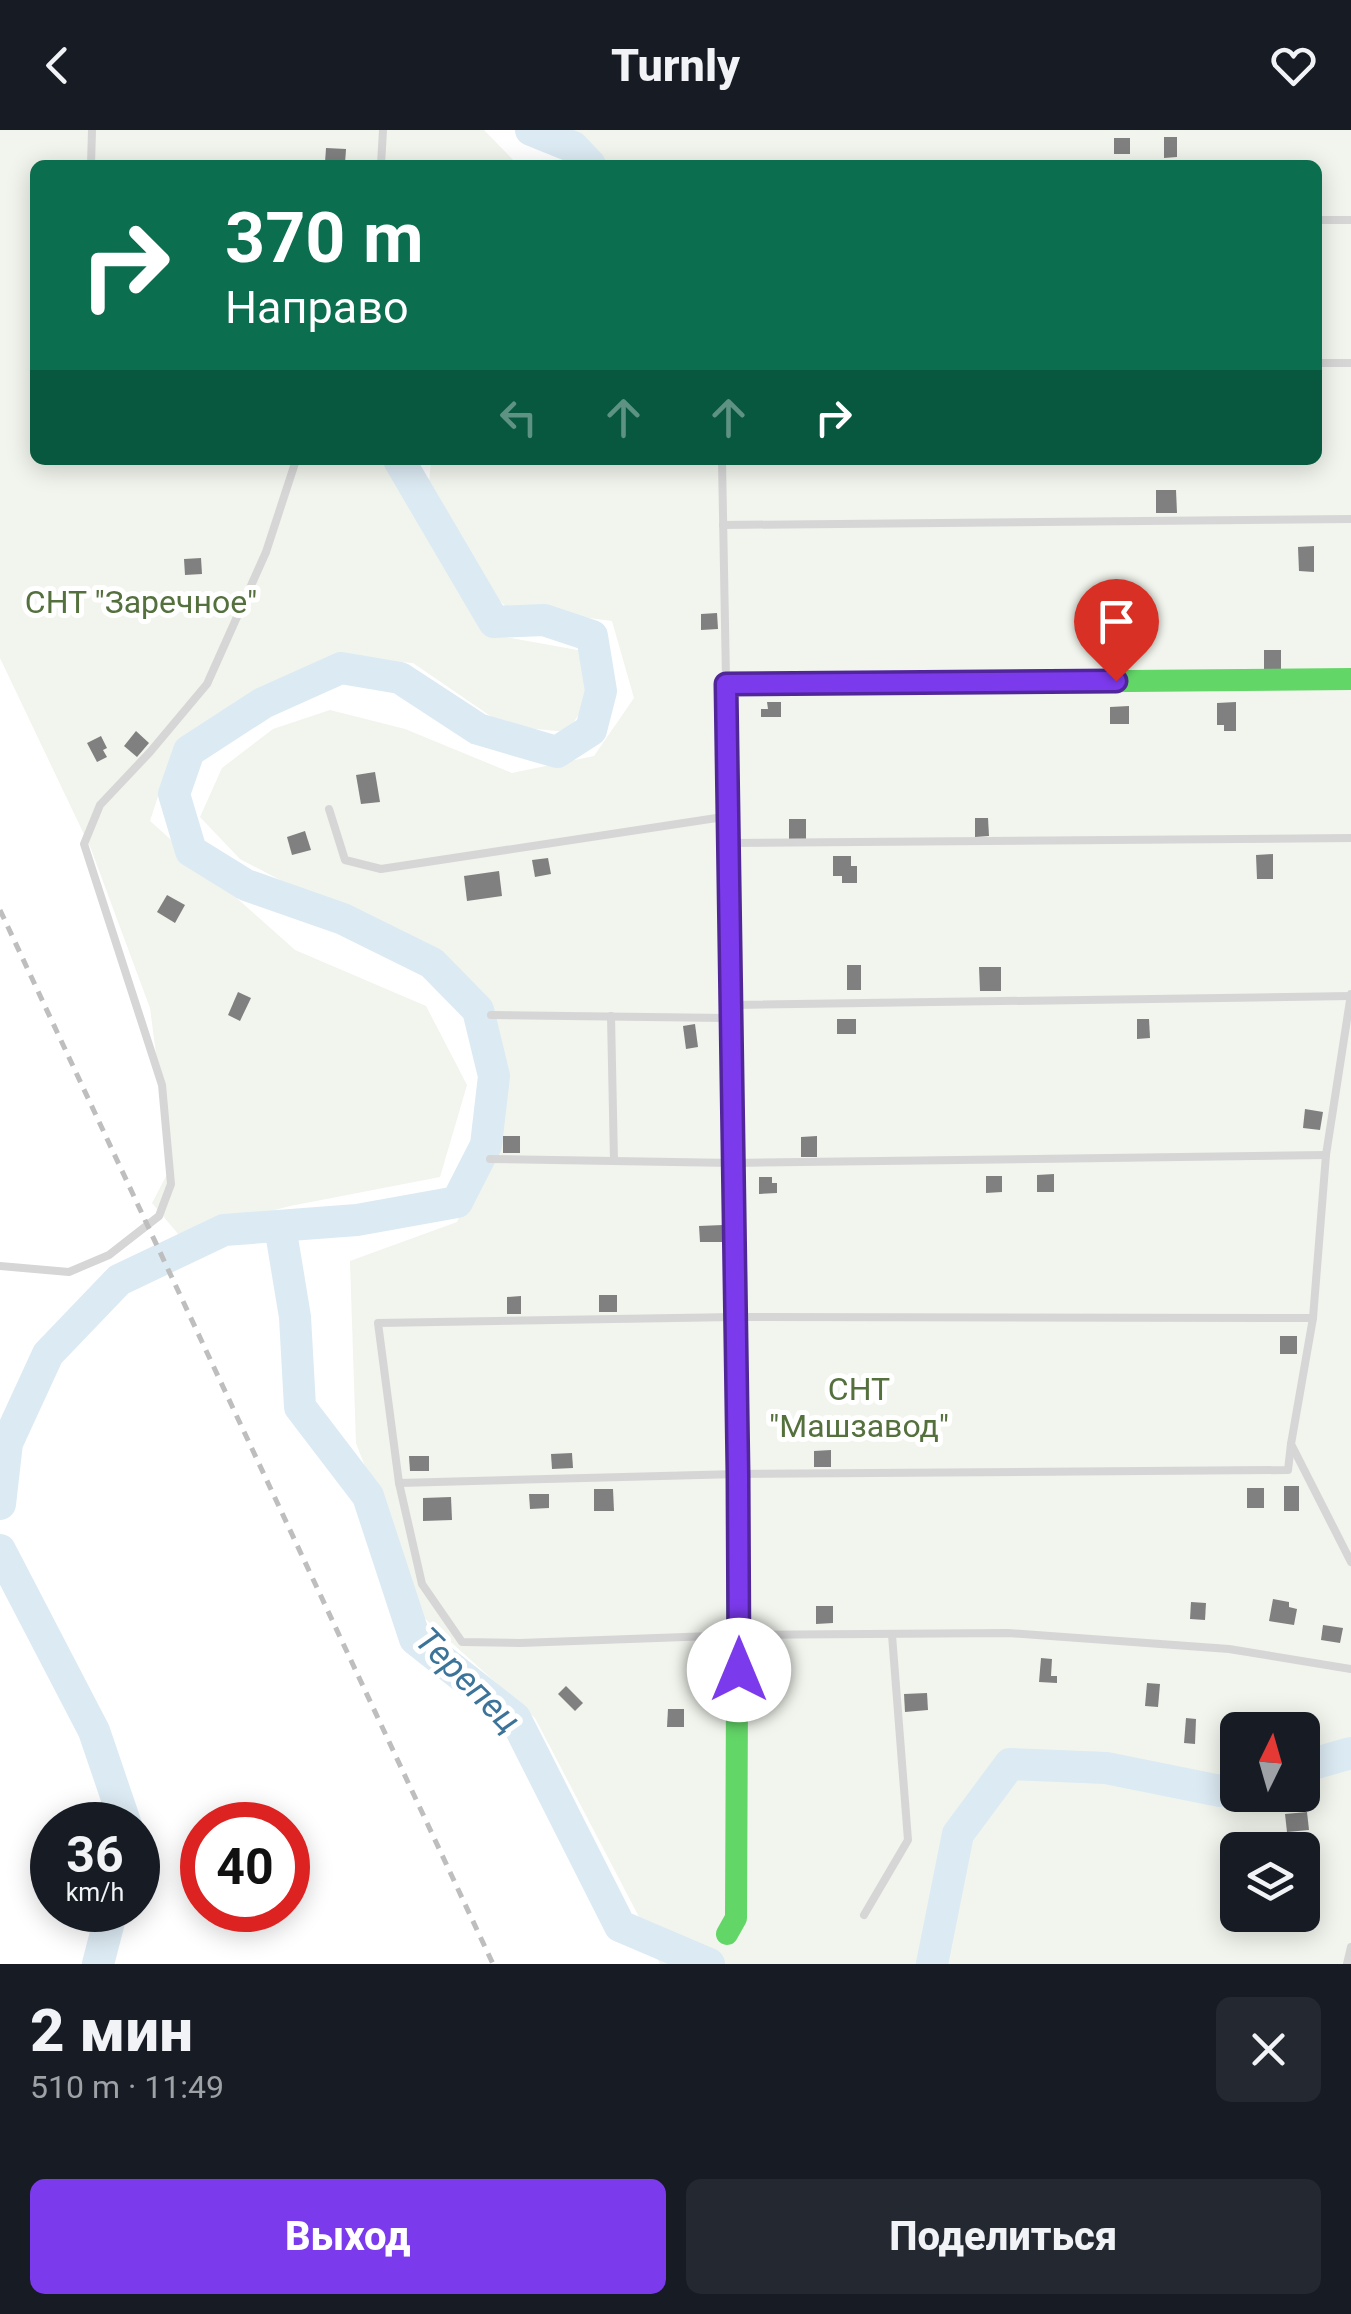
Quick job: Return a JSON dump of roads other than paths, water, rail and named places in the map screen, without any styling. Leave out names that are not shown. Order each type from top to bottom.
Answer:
[{"type":"street","points":[[727,1934],[736,1918],[739,1635],[726,684],[1351,680]]},
{"type":"lane","points":[[91,160],[92,130]]},
{"type":"lane","points":[[381,160],[383,130]]},
{"type":"lane","points":[[1322,220],[1351,220]]},
{"type":"lane","points":[[1322,363],[1351,363]]},
{"type":"lane","points":[[0,1266],[69,1272],[108,1254],[160,1216],[171,1184],[162,1085],[84,844],[100,804],[207,684],[266,552],[294,465]]},
{"type":"lane","points":[[722,465],[726,684]]},
{"type":"lane","points":[[724,526],[1351,519]]},
{"type":"lane","points":[[329,808],[345,860],[381,869],[728,816]]},
{"type":"lane","points":[[728,842],[1351,838]]},
{"type":"lane","points":[[399,1482],[738,1474],[1288,1470],[1313,1318],[1326,1156],[1351,995],[612,1016],[491,1015]]},
{"type":"lane","points":[[612,1016],[614,1161]]},
{"type":"lane","points":[[490,1159],[732,1163],[1326,1156]]},
{"type":"lane","points":[[1313,1318],[735,1318],[378,1323],[399,1482],[422,1584],[462,1642],[1008,1634],[1229,1649],[1351,1670]]},
{"type":"lane","points":[[1290,1444],[1351,1562]]},
{"type":"lane","points":[[864,1915],[908,1840],[892,1635]]},
{"type":"lane","points":[[1348,1964],[1351,1948]]},
{"type":"waterway","points":[[531,130],[573,147],[585,160]]},
{"type":"waterway","points":[[0,1504],[7,1443],[48,1354],[119,1280],[224,1230],[357,1220],[457,1202],[486,1145],[494,1076],[478,1010],[432,963],[343,919],[246,885],[191,851],[174,794],[189,751],[263,703],[341,668],[400,678],[478,729],[557,752],[591,730],[601,691],[592,636],[544,620],[494,622],[402,465]]},
{"type":"waterway","name":"Терепец","points":[[280,1226],[295,1317],[300,1407],[368,1496],[415,1639],[515,1718],[620,1926],[709,1964]]},
{"type":"waterway","points":[[0,1550],[94,1731],[118,1802]]},
{"type":"waterway","name":"Терепец","points":[[1320,1762],[1351,1753]]},
{"type":"waterway","name":"Терепец","points":[[932,1964],[958,1834],[1010,1764],[1106,1768],[1220,1791]]},
{"type":"waterway","points":[[98,1964],[106,1932]]},
{"type":"railway","points":[[0,910],[493,1964]]},
{"type":"park label","name":"СНТ \"Заречное\"","points":[[141,602]]},
{"type":"park label","name":"СНТ \"Машзавод\"","points":[[859,1408]]}]
